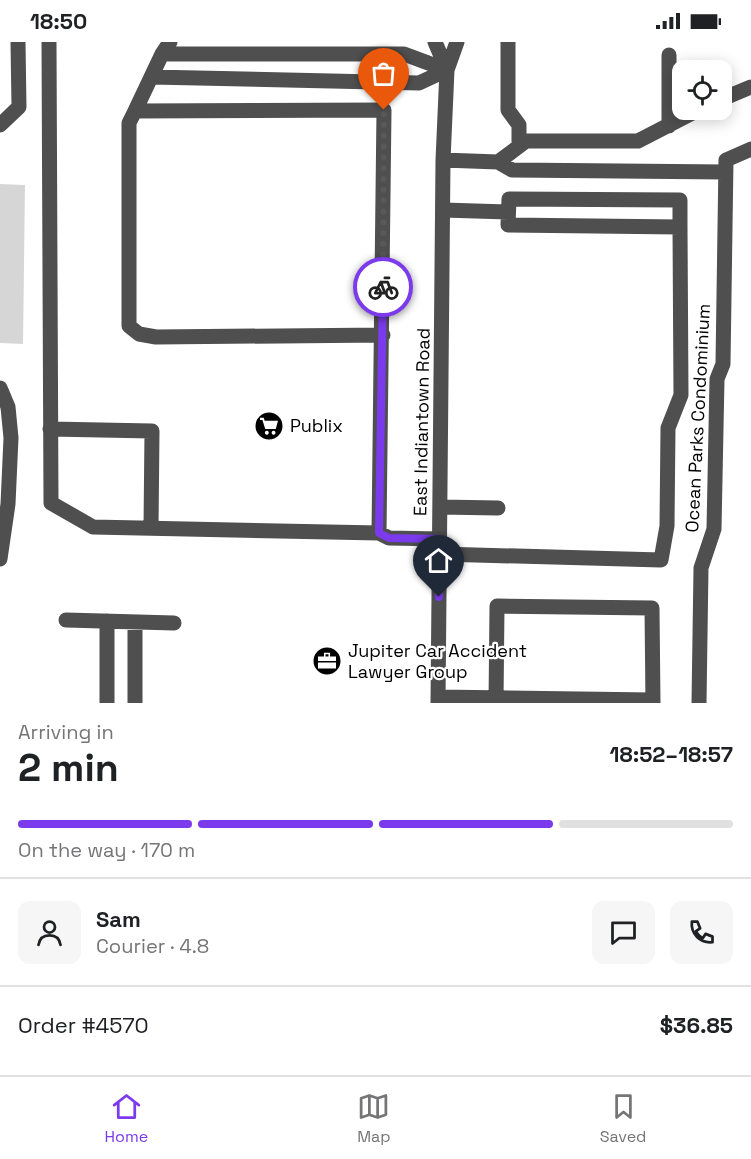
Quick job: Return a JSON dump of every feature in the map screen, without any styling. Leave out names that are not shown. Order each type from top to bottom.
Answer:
[{"type":"street","points":[[0,124],[19,107],[18,42]]},
{"type":"street","points":[[49,42],[51,503],[93,527],[379,533],[389,538],[440,547],[661,560],[667,526],[668,428],[681,395],[680,200],[509,199],[508,225],[680,227]]},
{"type":"street","name":"East Indiantown Road","points":[[435,42],[447,70]]},
{"type":"street","name":"East Indiantown Road","points":[[438,700],[443,160],[447,70],[457,42]]},
{"type":"street","points":[[508,42],[508,110],[519,125],[519,146]]},
{"type":"street","points":[[383,334],[156,337],[139,334],[129,326],[129,123],[166,48],[404,54],[447,70]]},
{"type":"street","points":[[669,55],[669,126]]},
{"type":"street","points":[[151,77],[419,83],[447,70]]},
{"type":"street","points":[[732,95],[751,87]]},
{"type":"street","points":[[135,111],[384,110],[379,533]]},
{"type":"street","points":[[498,162],[526,141],[638,141],[680,120]]},
{"type":"street","points":[[443,160],[498,162],[512,170],[726,172],[726,160],[751,149]]},
{"type":"street","name":"Ocean Parks Condominium","points":[[699,703],[700,568],[714,529],[717,379],[723,364],[726,172]]},
{"type":"street","points":[[443,210],[508,212]]},
{"type":"street","points":[[0,388],[8,406],[11,438],[4,489],[0,559]]},
{"type":"street","points":[[50,429],[152,431],[151,528]]},
{"type":"street","points":[[440,507],[498,508]]},
{"type":"street","points":[[438,700],[653,701],[652,608],[497,606],[496,700]]},
{"type":"street","points":[[66,620],[174,623]]},
{"type":"street","points":[[107,621],[107,703]]},
{"type":"street","points":[[135,622],[135,703]]},
{"type":"shaded area","points":[[0,184],[25,185],[23,344],[0,343]]},
{"type":"way so far","points":[[383,287],[384,110]]},
{"type":"place","name":"Publix","points":[[269,426]]},
{"type":"place","name":"Jupiter Car Accident Lawyer Group","points":[[327,661]]},
{"type":"route","points":[[383,287],[379,533],[389,538],[440,539],[439,597]]}]
